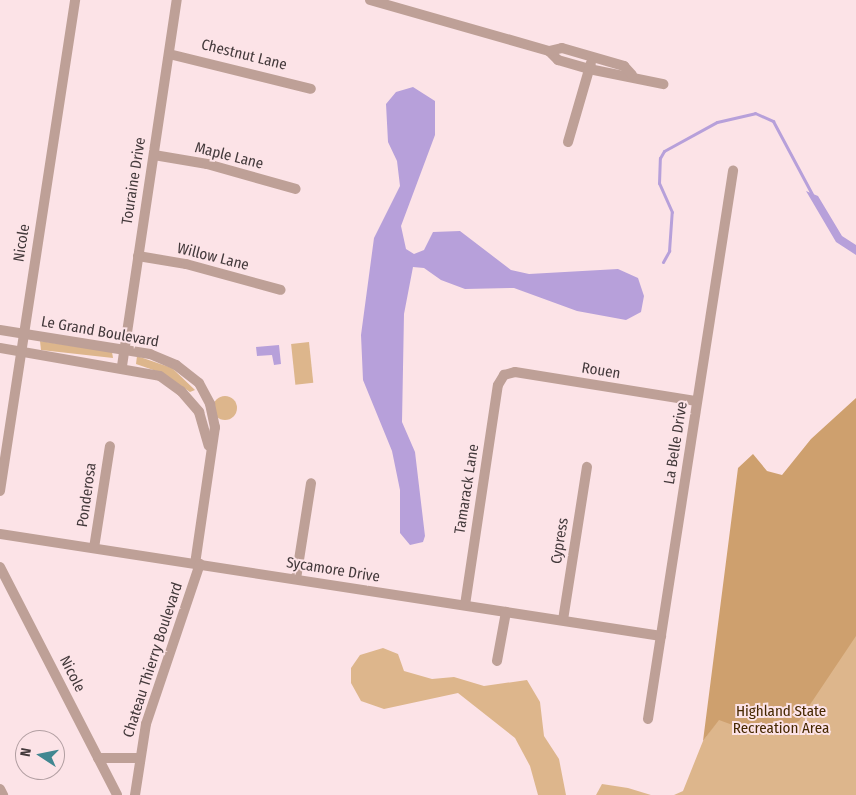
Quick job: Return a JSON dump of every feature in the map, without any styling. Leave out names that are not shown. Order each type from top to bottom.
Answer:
[{"type":"street","name":"Nicole","points":[[0,492],[75,0]]},
{"type":"street","name":"Touraine Drive","points":[[122,366],[177,0]]},
{"type":"street","points":[[370,0],[549,51],[562,48],[624,66],[632,75]]},
{"type":"street","points":[[549,51],[558,60],[620,78],[632,75],[663,84]]},
{"type":"street","name":"Chestnut Lane","points":[[169,54],[311,89]]},
{"type":"street","points":[[568,142],[592,57]]},
{"type":"street","name":"Maple Lane","points":[[154,155],[296,189]]},
{"type":"street","name":"La Belle Drive","points":[[648,719],[733,172]]},
{"type":"street","name":"Willow Lane","points":[[138,256],[186,264],[280,290]]},
{"type":"street","name":"Le Grand Boulevard","points":[[0,330],[124,349],[170,362],[199,383],[214,416],[198,564]]},
{"type":"street","name":"Le Grand Boulevard","points":[[0,348],[122,366],[160,376],[186,396],[203,421],[210,458]]},
{"type":"street","name":"Rouen","points":[[502,378],[515,372],[697,401]]},
{"type":"street","name":"Tamarack Lane","points":[[465,605],[502,378]]},
{"type":"street","name":"Ponderosa","points":[[94,548],[110,446]]},
{"type":"street","name":"Cypress","points":[[563,620],[587,466]]},
{"type":"street","points":[[296,579],[311,483]]},
{"type":"street","name":"Sycamore Drive","points":[[0,534],[661,636]]},
{"type":"street","name":"Chateau Thierry Boulevard","points":[[135,795],[138,758],[198,564]]},
{"type":"street","name":"Nicole","points":[[0,567],[118,795]]},
{"type":"street","points":[[497,661],[506,612]]},
{"type":"street","points":[[98,758],[138,758]]},
{"type":"street","points":[[0,789],[3,795]]},
{"type":"green space","points":[[40,341],[112,352],[113,358],[41,350]]},
{"type":"green space","points":[[309,342],[313,383],[295,385],[291,344]]},
{"type":"green space","points":[[137,356],[172,368],[195,390],[190,392],[162,373],[136,364]]},
{"type":"green space","points":[[225,396],[233,400],[237,408],[233,416],[225,420],[217,416],[213,408],[217,400]]},
{"type":"green space","name":"Highland State Recreation Area","points":[[856,398],[856,636],[799,721],[760,735],[719,720],[703,741],[738,468],[753,454],[767,471],[782,475],[811,439]]},
{"type":"green space","name":"Highland State Recreation Area","points":[[856,527],[856,795],[674,795],[683,791],[703,741]]},
{"type":"green space","points":[[383,648],[398,654],[404,671],[432,679],[454,677],[484,686],[527,680],[540,702],[544,736],[559,759],[566,795],[538,795],[530,766],[515,738],[458,693],[384,709],[361,701],[351,683],[351,668],[360,655]]},
{"type":"green space","points":[[602,784],[628,788],[651,795],[596,795]]},
{"type":"shaded area","points":[[413,87],[435,101],[435,135],[401,226],[406,249],[414,254],[424,250],[433,232],[460,231],[511,270],[529,274],[618,269],[638,278],[644,296],[641,312],[626,320],[577,311],[514,288],[465,289],[441,280],[424,268],[413,267],[404,314],[402,422],[415,452],[425,536],[423,542],[410,545],[400,533],[400,490],[392,451],[363,380],[361,335],[374,238],[400,186],[397,161],[388,142],[386,104],[396,92]]},
{"type":"shaded area","points":[[806,191],[818,196],[842,236],[856,245],[856,255],[836,242]]},
{"type":"shaded area","points":[[279,345],[281,364],[274,365],[272,355],[257,356],[256,347]]},
{"type":"waterway","points":[[663,262],[669,251],[672,212],[659,183],[660,158],[664,151],[717,122],[755,113],[773,121],[812,194]]}]
